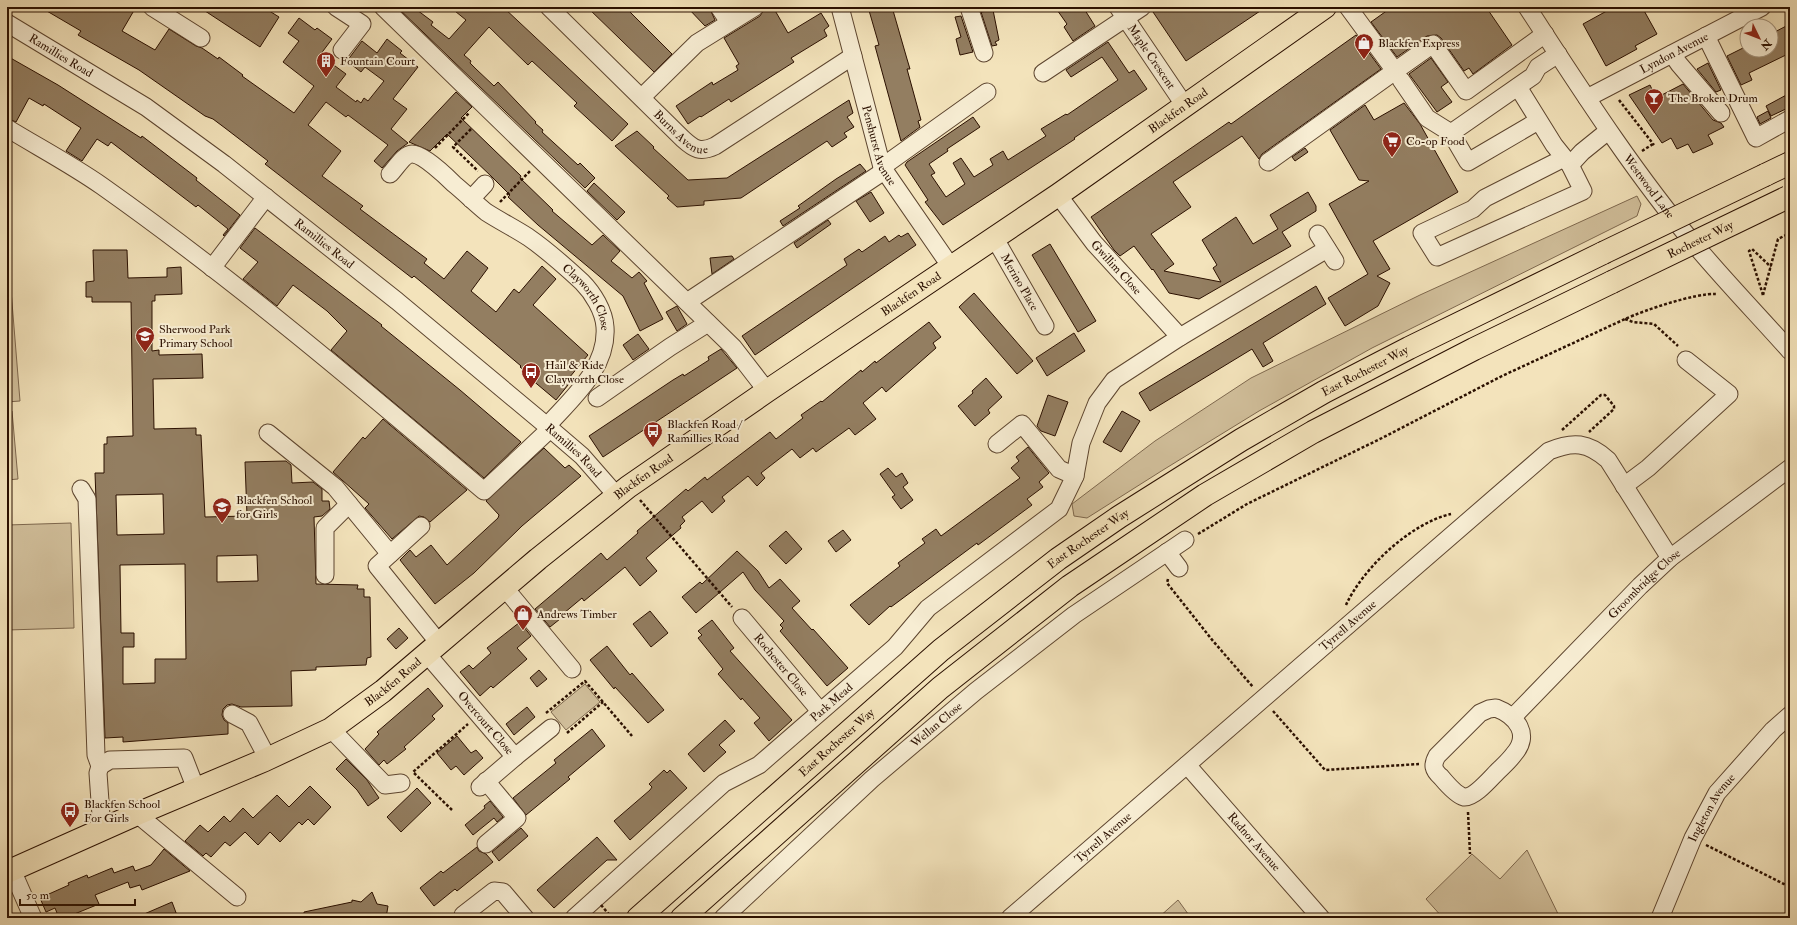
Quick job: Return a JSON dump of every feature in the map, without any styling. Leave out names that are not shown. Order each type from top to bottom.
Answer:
[{"type":"main road","name":"Blackfen Road","points":[[10,871],[137,814],[268,759],[331,729],[383,691],[504,588],[623,491],[767,391],[1058,194],[1325,7]]},
{"type":"main road","name":"East Rochester Way","points":[[638,918],[941,650],[1058,559],[1113,521],[1240,440],[1324,392],[1409,348],[1602,253],[1790,163]]},
{"type":"main road","name":"Rochester Way","points":[[682,918],[940,688],[1077,582],[1205,495],[1313,432],[1474,349],[1789,196]]},
{"type":"street","points":[[152,7],[202,38]]},
{"type":"street","points":[[336,7],[362,24],[342,50]]},
{"type":"street","points":[[383,7],[734,347],[767,391]]},
{"type":"street","name":"Burns Avenue","points":[[549,7],[642,97],[692,148],[702,151],[715,146],[853,56]]},
{"type":"street","points":[[719,7],[729,22]]},
{"type":"street","points":[[642,97],[697,43],[755,7]]},
{"type":"street","name":"Penshurst Avenue","points":[[840,7],[883,169],[951,267]]},
{"type":"street","points":[[969,7],[984,53]]},
{"type":"street","points":[[1043,73],[1122,12],[1142,7]]},
{"type":"street","points":[[1348,7],[1398,75],[1427,118],[1451,133],[1468,162],[1538,121]]},
{"type":"street","name":"Westwood Lane","points":[[1527,7],[1608,131],[1694,244],[1790,351]]},
{"type":"street","name":"Lyndon Avenue","points":[[1587,98],[1762,7]]},
{"type":"street","name":"Maple Crescent","points":[[1122,12],[1185,106]]},
{"type":"street","name":"Ramillies Road","points":[[7,23],[146,107],[170,124],[266,197],[397,301],[623,491]]},
{"type":"street","points":[[1268,162],[1398,75],[1433,44],[1466,91],[1545,34]]},
{"type":"street","points":[[1706,36],[1756,138],[1790,119]]},
{"type":"street","points":[[1451,133],[1533,76],[1538,67],[1558,54]]},
{"type":"street","points":[[1672,54],[1721,113]]},
{"type":"street","points":[[1518,87],[1538,121],[1567,162],[1583,191],[1437,257],[1422,233],[1473,209],[1486,198],[1567,162],[1608,131]]},
{"type":"street","points":[[687,302],[883,169],[987,92]]},
{"type":"street","points":[[7,128],[101,185],[212,268],[266,197]]},
{"type":"street","points":[[390,174],[408,155],[414,154],[424,160]]},
{"type":"street","name":"Clayworth Close","points":[[212,268],[370,394],[484,491],[549,428],[599,364],[605,343],[605,324],[602,314],[590,292],[581,282],[529,238],[490,214],[424,160]]},
{"type":"street","points":[[471,198],[485,184]]},
{"type":"street","name":"Gwillim Close","points":[[1058,194],[1094,243],[1180,337]]},
{"type":"street","points":[[998,444],[1022,424],[1060,469],[1075,476],[1081,443],[1096,403],[1114,380],[1180,337],[1331,255],[1318,234]]},
{"type":"street","name":"Merino Place","points":[[994,238],[1045,326]]},
{"type":"street","points":[[597,398],[708,323]]},
{"type":"street","points":[[1624,486],[1648,468],[1729,394],[1688,361]]},
{"type":"street","points":[[268,432],[323,477],[349,504],[390,554],[421,526]]},
{"type":"street","name":"Tyrrell Avenue","points":[[1010,918],[1549,451],[1566,444],[1584,445],[1608,460],[1670,558]]},
{"type":"street","name":"Groombridge Close","points":[[1513,717],[1640,586],[1670,558],[1790,468]]},
{"type":"street","name":"Park Mead","points":[[574,918],[724,784],[759,765],[895,647],[928,608],[1059,509],[1075,476]]},
{"type":"street","points":[[81,489],[87,499],[96,755],[100,766],[98,773],[102,830]]},
{"type":"street","points":[[325,575],[325,528],[349,504]]},
{"type":"street","name":"Wellan Close","points":[[723,918],[872,779],[976,691],[1074,615],[1151,562],[1191,538]]},
{"type":"street","points":[[1167,552],[1179,568]]},
{"type":"street","name":"Overcourt Close","points":[[390,554],[377,566],[479,715],[515,757],[547,722]]},
{"type":"street","points":[[504,588],[572,669]]},
{"type":"street","name":"Rochester Close","points":[[742,618],[820,711]]},
{"type":"street","points":[[1496,708],[1505,711],[1520,725],[1522,735],[1521,743],[1518,749],[1480,789],[1467,796],[1458,794],[1438,774],[1433,763],[1437,756],[1480,713],[1489,709],[1496,708]]},
{"type":"street","points":[[232,714],[249,723],[268,759]]},
{"type":"street","name":"Ingleton Avenue","points":[[1660,918],[1693,838],[1717,793],[1773,730],[1790,715]]},
{"type":"street","points":[[331,729],[385,785],[401,783]]},
{"type":"street","points":[[486,844],[517,818],[483,784],[515,757]]},
{"type":"street","points":[[100,766],[110,760],[184,758],[196,790]]},
{"type":"street","name":"Radnor Avenue","points":[[1187,765],[1321,918]]},
{"type":"street","points":[[137,814],[237,897]]},
{"type":"street","points":[[10,871],[33,918]]},
{"type":"street","points":[[463,915],[494,891],[503,892],[525,918]]},
{"type":"path","points":[[1613,97],[1620,100],[1653,145],[1645,149]]},
{"type":"path","points":[[424,160],[472,110]]},
{"type":"path","points":[[471,129],[453,147],[488,180],[485,184]]},
{"type":"path","points":[[490,214],[530,171]]},
{"type":"path","points":[[1770,267],[1752,249],[1749,251],[1763,295],[1778,239],[1790,234]]},
{"type":"path","points":[[1191,538],[1247,504],[1382,438],[1502,376],[1642,311],[1710,294]]},
{"type":"path","points":[[1625,319],[1633,322],[1654,324],[1684,352],[1688,361]]},
{"type":"path","points":[[1562,446],[1561,430],[1601,395],[1605,395],[1614,406],[1614,409],[1586,434],[1584,445]]},
{"type":"path","points":[[623,491],[742,618]]},
{"type":"path","points":[[1342,611],[1348,599],[1372,568],[1390,549],[1415,530],[1440,517],[1462,512],[1478,512]]},
{"type":"path","points":[[1151,562],[1168,578],[1168,583],[1213,642],[1325,770],[1433,763]]},
{"type":"path","points":[[604,702],[566,734],[547,722],[585,681],[604,702],[632,736]]},
{"type":"path","points":[[452,810],[413,772],[479,715]]},
{"type":"path","points":[[1467,796],[1470,854]]},
{"type":"path","points":[[1693,838],[1790,887]]},
{"type":"path","points":[[601,905],[612,918]]},
{"type":"shaded area","points":[[1637,196],[1641,204],[1637,216],[1372,348],[1259,411],[1087,518],[1074,516],[1072,504],[1155,441],[1251,378],[1420,295]]},
{"type":"shaded area","points":[[7,290],[11,290],[20,401],[7,402]]},
{"type":"shaded area","points":[[7,411],[12,411],[18,479],[7,480]]},
{"type":"shaded area","points":[[71,523],[74,628],[7,630],[7,525]]},
{"type":"shaded area","points":[[585,684],[600,702],[566,730],[551,712]]},
{"type":"shaded area","points":[[1527,850],[1560,918],[1443,918],[1426,899],[1472,854],[1500,879]]},
{"type":"shaded area","points":[[1178,900],[1191,918],[1158,918]]},
{"type":"building","points":[[40,7],[136,7],[122,31],[155,50],[169,29],[218,59],[219,57],[243,75],[242,76],[294,113],[314,86],[283,62],[299,41],[288,33],[299,18],[315,30],[317,28],[332,39],[320,55],[346,74],[336,87],[356,102],[357,100],[361,103],[364,98],[368,101],[384,81],[365,67],[361,72],[347,61],[362,41],[377,53],[387,39],[402,51],[400,53],[418,67],[393,99],[407,109],[391,129],[408,143],[397,151],[382,168],[374,161],[388,145],[348,115],[346,117],[326,102],[308,125],[341,151],[322,176],[363,206],[360,209],[427,259],[424,263],[444,279],[467,251],[488,268],[471,291],[496,312],[514,289],[519,293],[542,266],[556,279],[533,305],[588,355],[569,378],[572,380],[556,400],[525,374],[526,372],[520,367],[521,366],[414,276],[412,278],[265,164],[268,161],[225,128],[213,119],[205,116],[139,70],[78,35],[81,31]]},
{"type":"building","points":[[199,7],[263,7],[279,17],[260,47]]},
{"type":"building","points":[[397,7],[413,7],[433,22],[431,25],[449,39],[466,20],[450,7],[503,7],[628,124],[612,141],[574,106],[577,103],[558,85],[532,61],[528,65],[489,27],[464,55],[471,61],[470,63],[494,86],[498,82],[536,122],[535,123],[543,130],[542,132],[578,165],[580,163],[595,178],[585,188]]},
{"type":"building","points":[[587,7],[625,7],[672,54],[654,72]]},
{"type":"building","points":[[687,7],[709,7],[715,20],[705,26]]},
{"type":"building","points":[[773,7],[788,33],[821,13],[829,26],[824,30],[827,36],[791,58],[794,62],[731,102],[729,99],[688,124],[676,106],[712,82],[713,85],[738,70],[736,66],[739,64],[724,38],[760,16],[765,8]]},
{"type":"building","points":[[868,7],[892,7],[910,69],[907,69],[921,120],[918,121],[920,127],[901,141],[875,46],[879,45]]},
{"type":"building","points":[[1055,7],[1083,7],[1095,26],[1073,41],[1064,27],[1067,24]]},
{"type":"building","points":[[1152,7],[1266,7],[1186,61],[1151,9]]},
{"type":"building","points":[[1392,7],[1486,7],[1512,45],[1473,74],[1469,68],[1464,71],[1441,38],[1437,35],[1427,36],[1397,57],[1371,22]]},
{"type":"building","points":[[1614,7],[1642,7],[1657,34],[1635,46],[1637,49],[1606,66],[1583,24]]},
{"type":"building","points":[[993,10],[999,40],[995,42],[997,45],[992,46],[981,12]]},
{"type":"building","points":[[961,16],[973,52],[960,55],[956,39],[961,37],[955,17]]},
{"type":"building","points":[[1790,24],[1790,53],[1749,73],[1752,80],[1741,85],[1727,56],[1739,50],[1739,58],[1779,58],[1779,30]]},
{"type":"building","points":[[1356,35],[1381,69],[1262,154],[1259,159],[1242,136],[1173,182],[1191,207],[1151,234],[1174,264],[1164,271],[1221,282],[1213,268],[1217,265],[1202,240],[1236,217],[1253,244],[1278,229],[1270,215],[1308,192],[1316,206],[1316,211],[1282,232],[1291,246],[1199,299],[1169,293],[1153,269],[1152,270],[1134,246],[1120,256],[1114,250],[1091,217],[1229,122],[1231,124]]},
{"type":"building","points":[[1108,42],[1129,73],[1134,70],[1147,89],[1074,138],[1075,139],[943,225],[925,202],[928,200],[905,165],[907,162],[973,117],[980,127],[947,149],[948,151],[929,164],[935,173],[931,175],[946,197],[965,184],[953,163],[961,158],[974,177],[993,165],[990,159],[1003,151],[1008,160],[1046,136],[1041,129],[1066,114],[1067,115],[1118,80],[1102,57],[1071,77],[1066,70]]},
{"type":"building","points":[[7,56],[58,85],[141,138],[142,136],[197,178],[196,180],[240,215],[224,236],[223,235],[228,229],[198,205],[196,207],[111,142],[108,146],[97,139],[82,161],[66,151],[81,128],[44,104],[43,106],[29,98],[16,122],[7,118]]},
{"type":"building","points":[[1431,58],[1448,82],[1441,87],[1452,102],[1437,112],[1409,74]]},
{"type":"building","points":[[1708,63],[1721,90],[1716,92],[1697,69]]},
{"type":"building","points":[[1683,84],[1713,120],[1721,123],[1724,127],[1708,135],[1713,144],[1693,153],[1688,144],[1677,149],[1671,138],[1662,143],[1629,95],[1650,85],[1656,98]]},
{"type":"building","points":[[456,92],[472,107],[461,118],[521,176],[520,178],[553,210],[552,211],[592,245],[603,235],[620,251],[611,261],[632,278],[639,272],[647,281],[644,283],[663,319],[640,331],[623,296],[538,225],[508,197],[510,195],[492,177],[447,134],[430,151],[409,142]]},
{"type":"building","points":[[1790,93],[1790,107],[1771,116],[1766,106]]},
{"type":"building","points":[[849,100],[853,113],[847,117],[854,127],[844,133],[847,137],[832,147],[827,141],[741,198],[704,201],[704,205],[677,207],[667,198],[669,196],[615,146],[637,131],[688,180],[727,178]]},
{"type":"building","name":"Co-op Food","points":[[1404,103],[1420,124],[1458,192],[1373,241],[1390,269],[1377,276],[1390,283],[1378,306],[1345,326],[1328,298],[1368,274],[1329,204],[1369,181],[1359,180],[1330,130],[1365,105],[1374,120]]},
{"type":"building","points":[[1768,111],[1771,118],[1760,124],[1757,117]]},
{"type":"building","points":[[1305,148],[1308,152],[1295,161],[1292,157]]},
{"type":"building","points":[[860,164],[866,171],[783,226],[780,221],[800,208],[798,206]]},
{"type":"building","points":[[594,183],[625,212],[617,220],[587,191]]},
{"type":"building","points":[[871,192],[884,213],[870,222],[856,201]]},
{"type":"building","points":[[828,220],[831,224],[797,248],[794,243]]},
{"type":"building","points":[[255,228],[382,325],[381,326],[521,442],[484,478],[331,350],[347,331],[327,311],[293,285],[277,306],[243,279],[258,262],[240,248]]},
{"type":"building","points":[[908,233],[916,245],[755,355],[742,336],[847,265],[844,259],[859,249],[862,252],[885,236],[889,242],[899,235],[901,237]]},
{"type":"building","points":[[1050,244],[1096,321],[1078,332],[1032,255]]},
{"type":"building","points":[[93,250],[127,250],[128,278],[167,277],[167,268],[181,267],[182,294],[155,295],[155,301],[152,301],[152,351],[159,350],[159,355],[202,354],[203,378],[153,379],[154,429],[196,428],[196,435],[201,435],[205,517],[247,516],[245,462],[286,461],[291,465],[292,483],[313,482],[322,489],[322,501],[329,501],[330,509],[322,516],[314,517],[316,584],[358,585],[357,589],[364,589],[364,597],[370,597],[371,657],[367,658],[366,665],[316,667],[316,670],[291,671],[292,706],[241,707],[232,704],[227,705],[223,709],[222,715],[224,720],[228,723],[228,734],[123,742],[123,737],[105,738],[95,473],[104,473],[104,444],[107,444],[107,437],[133,436],[131,302],[92,302],[92,297],[86,297],[86,282],[94,281]],"holes":[[[163,494],[164,534],[117,535],[116,495]],[[257,555],[258,581],[217,582],[217,556]],[[185,564],[186,659],[155,659],[155,683],[123,684],[123,647],[134,647],[134,633],[121,633],[120,565]]]},
{"type":"building","points":[[732,256],[734,259],[712,274],[710,258]]},
{"type":"building","points":[[1316,286],[1326,304],[1263,343],[1273,361],[1263,367],[1252,349],[1150,411],[1139,393]]},
{"type":"building","points":[[974,293],[1033,361],[1017,374],[959,307]]},
{"type":"building","points":[[677,306],[687,324],[677,331],[666,312]]},
{"type":"building","points":[[929,322],[941,337],[933,343],[936,348],[886,392],[882,387],[863,403],[876,419],[855,435],[849,428],[816,452],[813,448],[800,458],[792,449],[761,473],[765,478],[757,486],[748,476],[722,497],[725,501],[712,513],[702,501],[682,517],[685,521],[680,526],[681,528],[646,558],[657,571],[640,586],[625,567],[584,601],[582,598],[550,627],[535,609],[601,553],[607,560],[638,533],[637,531],[686,489],[688,491],[705,477],[707,480],[770,432],[776,439],[803,418],[801,415],[821,401],[822,402],[861,370],[862,372],[875,361],[876,363]]},
{"type":"building","points":[[1074,333],[1085,351],[1047,376],[1036,358]]},
{"type":"building","points":[[638,334],[649,349],[633,360],[623,345]]},
{"type":"building","points":[[721,349],[737,368],[603,457],[589,436],[673,380],[683,374],[684,376],[709,360],[708,357]]},
{"type":"building","points":[[986,378],[1002,397],[988,410],[990,413],[975,426],[958,406],[973,393],[972,391]]},
{"type":"building","points":[[1048,395],[1068,402],[1055,436],[1041,431],[1037,426]]},
{"type":"building","points":[[1122,411],[1140,421],[1121,452],[1103,442]]},
{"type":"building","points":[[383,419],[467,490],[430,522],[424,517],[419,516],[392,539],[365,508],[369,504],[333,472],[363,437],[365,439]]},
{"type":"building","points":[[1028,447],[1049,473],[1039,482],[1043,487],[1027,499],[1032,505],[978,545],[977,543],[891,607],[890,606],[869,625],[850,605],[900,566],[898,563],[925,543],[922,539],[936,529],[941,536],[1020,478],[1011,468],[1019,461],[1016,457]]},
{"type":"building","points":[[544,448],[565,468],[569,465],[581,476],[522,526],[474,573],[435,604],[400,560],[410,550],[416,557],[431,545],[447,565],[498,518],[499,515],[486,501]]},
{"type":"building","points":[[888,468],[896,477],[902,473],[908,483],[903,487],[913,500],[901,509],[892,497],[895,495],[880,474]]},
{"type":"building","points":[[843,530],[851,540],[836,552],[828,541]]},
{"type":"building","points":[[786,531],[802,549],[786,564],[769,546]]},
{"type":"building","points":[[737,551],[758,571],[769,588],[780,579],[800,601],[792,608],[848,668],[827,686],[780,631],[783,628],[780,625],[784,621],[755,590],[743,572],[696,613],[682,597],[700,582],[702,584]]},
{"type":"building","points":[[650,611],[668,633],[651,647],[633,624]]},
{"type":"building","points":[[712,620],[734,648],[730,651],[792,720],[769,741],[754,723],[760,718],[742,698],[741,700],[718,674],[723,669],[698,638],[702,635],[698,631]]},
{"type":"building","points":[[520,622],[531,636],[517,648],[527,659],[493,688],[491,686],[480,696],[460,672],[469,665],[473,669],[491,653],[487,648]]},
{"type":"building","points":[[399,628],[408,638],[396,649],[387,639]]},
{"type":"building","points":[[607,646],[630,675],[632,673],[664,710],[648,723],[615,687],[614,689],[590,660]]},
{"type":"building","points":[[539,670],[547,679],[537,687],[530,678]]},
{"type":"building","points":[[428,688],[443,706],[432,716],[435,719],[404,747],[406,749],[387,764],[384,760],[379,765],[365,749],[379,734],[377,732]]},
{"type":"building","points":[[527,707],[535,717],[514,735],[506,724]]},
{"type":"building","points":[[725,720],[735,731],[719,745],[726,752],[704,772],[688,754]]},
{"type":"building","points":[[592,729],[605,746],[568,777],[570,779],[526,815],[513,798],[556,763],[554,760]]},
{"type":"building","points":[[457,736],[471,753],[476,750],[483,758],[464,775],[456,766],[451,770],[437,753]]},
{"type":"building","points":[[346,759],[367,780],[379,798],[368,806],[357,790],[336,769]]},
{"type":"building","points":[[664,770],[667,773],[670,770],[687,788],[630,840],[614,821],[650,790],[652,787],[649,784]]},
{"type":"building","points":[[310,786],[331,807],[314,825],[308,819],[302,825],[299,822],[280,842],[270,832],[258,845],[245,832],[230,846],[225,842],[211,857],[206,853],[203,856],[185,841],[200,825],[208,832],[224,816],[230,822],[243,808],[253,818],[277,795],[289,807]]},
{"type":"building","points":[[417,788],[431,803],[401,832],[387,817]]},
{"type":"building","points":[[490,801],[503,817],[497,822],[494,818],[473,835],[465,825],[485,808],[484,806]]},
{"type":"building","points":[[521,828],[528,836],[499,861],[492,852]]},
{"type":"building","points":[[597,837],[617,860],[607,860],[554,908],[537,890]]},
{"type":"building","points":[[477,847],[479,851],[486,854],[493,862],[457,891],[455,889],[434,906],[420,888],[441,871],[443,873]]},
{"type":"building","points":[[164,849],[190,871],[142,890],[140,885],[130,888],[128,882],[95,895],[99,904],[72,915],[73,918],[59,918],[55,908],[46,912],[40,898],[69,885],[68,883],[87,875],[88,878],[112,868],[114,873],[133,866],[135,871],[151,865]]},
{"type":"building","points":[[372,892],[377,904],[388,906],[386,918],[304,918],[304,912],[352,902],[352,900],[361,902]]},
{"type":"building","points":[[172,902],[178,918],[135,918]]},
{"type":"place","name":"Blackfen Express","points":[[1364,60]]},
{"type":"place","name":"Fountain Court","points":[[326,78]]},
{"type":"place","name":"The Broken Drum","points":[[1654,115]]},
{"type":"place","name":"Co-op Food","points":[[1392,158]]},
{"type":"place","name":"Sherwood Park Primary School","points":[[145,353]]},
{"type":"place","name":"Hail & Ride Clayworth Close","points":[[531,389]]},
{"type":"place","name":"Blackfen Road / Ramillies Road","points":[[653,448]]},
{"type":"place","name":"Blackfen School for Girls","points":[[222,524]]},
{"type":"place","name":"Andrews Timber","points":[[523,631]]},
{"type":"place","name":"Blackfen School For Girls","points":[[70,828]]}]
